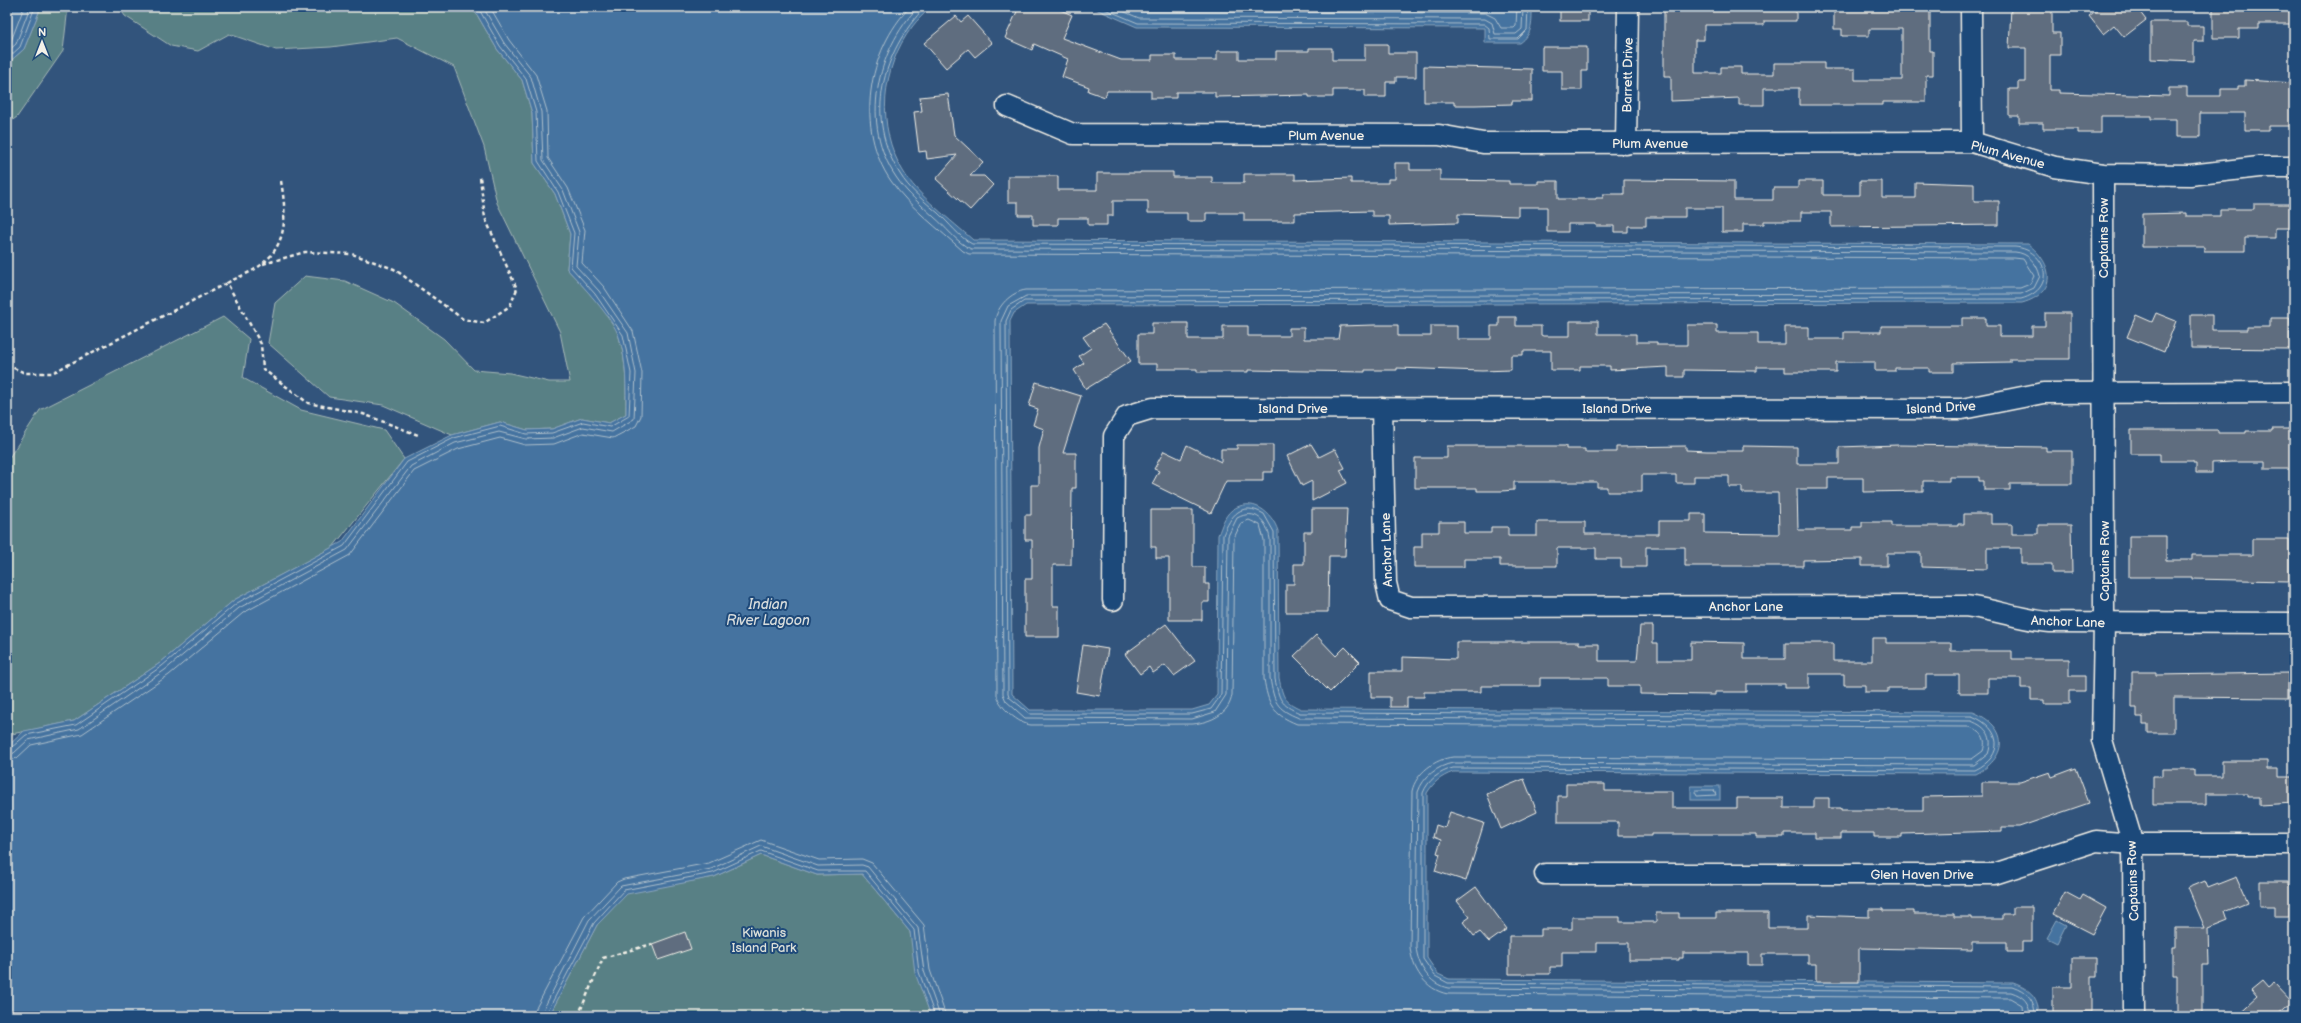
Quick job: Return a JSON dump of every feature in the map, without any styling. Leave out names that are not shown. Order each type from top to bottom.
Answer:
[{"type":"street","name":"Barrett Drive","points":[[1626,144],[1628,7]]},
{"type":"street","points":[[1971,7],[1972,142]]},
{"type":"street","name":"Plum Avenue","points":[[1007,106],[1073,134],[1439,135],[1484,142],[1626,144],[1972,142],[2055,167],[2103,174],[2190,175],[2259,167],[2294,167]]},
{"type":"street","name":"Captains Row","points":[[2103,174],[2104,623],[2102,740],[2133,844],[2134,1016]]},
{"type":"street","name":"Island Drive","points":[[1113,600],[1114,436],[1127,416],[1154,408],[1962,408],[2043,393],[2294,392]]},
{"type":"street","name":"Anchor Lane","points":[[1382,408],[1386,583],[1390,600],[1411,607],[1965,606],[1979,607],[2028,620],[2104,623],[2294,623]]},
{"type":"street","name":"Glen Haven Drive","points":[[1545,874],[1994,874],[2096,841],[2133,844],[2294,844]]},
{"type":"path","points":[[7,365],[25,373],[52,373],[263,264],[305,252],[352,254],[394,269],[463,319],[484,322],[510,306],[517,289],[486,218],[480,177]]},
{"type":"path","points":[[263,264],[280,242],[286,211],[281,181]]},
{"type":"path","points":[[227,283],[260,344],[263,369],[308,402],[363,414],[418,435]]},
{"type":"path","points":[[578,1016],[603,958],[652,944]]},
{"type":"green space","points":[[39,7],[68,7],[63,51],[17,117],[7,124],[7,64],[24,49],[39,12]]},
{"type":"green space","points":[[119,7],[278,7],[285,10],[292,7],[465,7],[476,13],[497,49],[522,80],[532,113],[534,163],[555,194],[570,234],[567,269],[611,320],[619,337],[625,365],[626,414],[609,423],[582,418],[552,429],[527,430],[500,422],[452,435],[383,405],[329,397],[268,343],[275,303],[305,276],[345,281],[394,303],[444,339],[474,370],[510,373],[549,382],[570,382],[560,332],[497,203],[484,147],[454,67],[397,38],[331,47],[276,50],[229,34],[198,51],[171,46],[125,16]]},
{"type":"green space","points":[[223,317],[249,339],[243,378],[301,410],[384,430],[404,459],[333,547],[234,600],[160,663],[74,721],[7,735],[7,461],[40,410]]},
{"type":"green space","name":"Kiwanis Island Park","points":[[761,855],[817,875],[862,874],[910,932],[919,982],[931,1016],[549,1016],[597,925],[627,893],[714,877]]},
{"type":"water","points":[[7,7],[39,7],[39,12],[24,49],[7,64]]},
{"type":"water","name":"Indian River Lagoon","points":[[465,7],[931,7],[912,27],[902,43],[888,79],[886,117],[889,136],[894,154],[909,180],[945,216],[973,240],[2028,244],[2043,260],[2047,269],[2048,277],[2047,285],[2042,292],[2034,298],[2022,303],[1026,305],[1014,313],[1010,321],[1012,694],[1030,710],[1192,710],[1209,705],[1217,695],[1218,535],[1229,512],[1239,506],[1254,505],[1266,512],[1275,524],[1278,531],[1279,678],[1283,694],[1287,701],[1301,709],[1973,712],[1985,718],[1993,725],[1998,733],[2000,742],[1999,750],[1995,759],[1987,767],[1976,774],[1453,772],[1448,774],[1438,780],[1427,793],[1427,958],[1438,974],[1449,979],[2013,983],[2029,991],[2033,995],[2037,1004],[2038,1016],[931,1016],[915,973],[910,932],[862,874],[817,875],[761,855],[714,877],[627,894],[597,925],[549,1016],[7,1016],[7,747],[24,731],[74,721],[160,663],[234,600],[342,542],[404,459],[452,435],[500,422],[527,430],[552,429],[582,418],[609,423],[626,414],[625,365],[622,346],[616,329],[604,311],[567,269],[570,234],[555,194],[534,163],[532,113],[522,80],[497,49],[476,13]]},
{"type":"water","points":[[1091,7],[1532,7],[1532,18],[1530,32],[1520,43],[1485,43],[1485,28],[1137,27]]},
{"type":"water","points":[[1691,786],[1720,786],[1720,800],[1691,800]]},
{"type":"water","points":[[2057,920],[2066,925],[2057,943],[2047,938]]},
{"type":"building","points":[[1019,7],[1054,7],[1072,15],[1062,38],[1121,60],[1152,60],[1152,55],[1176,55],[1176,60],[1217,60],[1217,51],[1239,51],[1239,59],[1276,59],[1276,51],[1309,51],[1309,48],[1332,48],[1332,60],[1365,60],[1365,44],[1388,44],[1388,53],[1416,53],[1416,77],[1396,77],[1396,82],[1386,82],[1386,97],[1365,97],[1365,90],[1333,90],[1333,97],[1309,97],[1309,95],[1215,97],[1215,92],[1176,92],[1176,98],[1151,98],[1151,91],[1107,91],[1105,97],[1088,91],[1089,87],[1062,77],[1068,59],[1034,44],[1032,50],[1005,38]]},
{"type":"building","points":[[1560,7],[1588,7],[1588,21],[1560,21]]},
{"type":"building","points":[[1664,7],[1796,7],[1796,21],[1764,21],[1764,25],[1704,25],[1704,40],[1695,40],[1695,73],[1721,73],[1721,67],[1741,67],[1741,74],[1774,74],[1774,63],[1824,63],[1824,69],[1855,69],[1855,80],[1902,80],[1902,29],[1869,29],[1869,36],[1842,36],[1842,29],[1834,29],[1834,7],[1930,7],[1930,51],[1933,51],[1933,75],[1926,75],[1926,102],[1883,102],[1883,105],[1799,105],[1799,88],[1764,88],[1764,105],[1739,105],[1739,98],[1671,101],[1671,76],[1664,76]]},
{"type":"building","points":[[2011,7],[2052,7],[2052,33],[2060,33],[2060,55],[2050,55],[2050,90],[2059,90],[2059,93],[2169,96],[2169,88],[2187,88],[2187,96],[2221,96],[2221,89],[2238,89],[2238,86],[2245,86],[2245,80],[2294,83],[2294,126],[2269,126],[2269,130],[2245,130],[2245,113],[2200,113],[2200,137],[2176,137],[2176,119],[2151,119],[2151,116],[2101,116],[2101,133],[2078,133],[2078,129],[2043,129],[2043,123],[2019,123],[2019,116],[2009,116],[2009,89],[2018,89],[2018,82],[2026,82],[2026,48],[2009,48]]},
{"type":"building","points":[[2101,7],[2136,7],[2146,20],[2124,37],[2114,25],[2103,34],[2089,16]]},
{"type":"building","points":[[2213,7],[2294,7],[2294,24],[2259,24],[2259,29],[2239,29],[2239,38],[2213,38]]},
{"type":"building","points":[[956,16],[961,22],[968,16],[992,43],[975,57],[968,49],[946,68],[924,43]]},
{"type":"building","points":[[2151,22],[2187,22],[2187,26],[2203,26],[2203,41],[2194,41],[2194,61],[2151,59]]},
{"type":"building","points":[[1542,47],[1587,47],[1587,71],[1582,71],[1582,90],[1562,90],[1562,71],[1542,71]]},
{"type":"building","points":[[1424,66],[1532,69],[1532,101],[1512,101],[1512,104],[1475,105],[1454,105],[1454,102],[1424,102]]},
{"type":"building","points":[[948,94],[954,135],[983,162],[970,176],[984,176],[993,185],[970,210],[936,179],[957,155],[927,159],[926,151],[919,152],[914,112],[922,111],[920,97]]},
{"type":"building","points":[[1395,163],[1410,163],[1410,170],[1440,170],[1440,180],[1509,181],[1509,184],[1538,184],[1538,181],[1558,181],[1558,199],[1596,199],[1603,198],[1603,194],[1624,194],[1624,180],[1734,181],[1734,200],[1773,200],[1773,188],[1798,188],[1798,181],[1823,181],[1823,195],[1860,195],[1860,181],[1882,181],[1882,198],[1915,198],[1915,182],[1974,184],[1974,201],[1999,201],[1999,225],[1831,227],[1831,212],[1801,212],[1801,221],[1764,221],[1764,224],[1743,224],[1743,232],[1722,232],[1722,208],[1685,208],[1685,217],[1646,217],[1646,226],[1628,226],[1628,232],[1614,232],[1614,226],[1596,226],[1596,224],[1568,224],[1568,232],[1547,232],[1547,207],[1518,207],[1518,216],[1458,214],[1458,223],[1389,225],[1389,216],[1372,216],[1372,211],[1295,213],[1295,221],[1244,221],[1244,213],[1206,213],[1206,221],[1187,221],[1187,213],[1148,213],[1148,201],[1113,201],[1113,216],[1107,216],[1107,225],[1088,225],[1088,218],[1058,218],[1058,225],[1033,225],[1033,215],[1018,215],[1018,202],[1008,202],[1008,176],[1058,176],[1058,190],[1097,190],[1097,173],[1140,172],[1173,172],[1173,177],[1212,177],[1212,183],[1244,183],[1244,174],[1295,174],[1295,180],[1351,178],[1351,183],[1388,183],[1388,179],[1395,179]]},
{"type":"building","points":[[2254,204],[2294,204],[2294,228],[2275,228],[2275,238],[2245,238],[2245,251],[2204,251],[2204,247],[2142,247],[2142,214],[2186,213],[2186,216],[2220,216],[2220,209],[2254,209]]},
{"type":"building","points":[[2045,313],[2070,313],[2070,359],[2010,359],[2010,362],[1953,363],[1953,372],[1929,372],[1929,368],[1895,368],[1895,371],[1875,371],[1875,362],[1836,362],[1836,372],[1785,372],[1785,367],[1757,367],[1757,371],[1684,370],[1684,377],[1668,377],[1668,367],[1610,370],[1610,366],[1580,366],[1580,370],[1551,370],[1551,351],[1523,351],[1523,355],[1511,355],[1511,370],[1482,371],[1397,368],[1397,370],[1365,370],[1365,372],[1248,370],[1248,372],[1197,372],[1197,369],[1157,369],[1157,364],[1138,364],[1138,334],[1152,334],[1152,323],[1188,323],[1188,339],[1223,339],[1223,326],[1248,326],[1248,336],[1289,336],[1289,328],[1304,328],[1304,339],[1338,339],[1340,326],[1398,325],[1398,336],[1431,336],[1431,326],[1457,326],[1457,339],[1491,339],[1491,326],[1499,326],[1499,317],[1516,317],[1516,326],[1541,326],[1541,335],[1543,336],[1570,336],[1570,321],[1598,321],[1598,334],[1636,334],[1636,342],[1657,342],[1657,345],[1687,345],[1687,325],[1717,325],[1717,333],[1758,333],[1758,344],[1785,344],[1785,327],[1809,327],[1809,339],[1844,339],[1844,332],[1881,332],[1881,326],[1962,326],[1962,318],[1986,318],[1986,326],[2000,326],[2000,336],[2032,336],[2032,326],[2045,326]]},
{"type":"building","points":[[2156,313],[2176,321],[2164,352],[2127,337],[2136,315],[2152,322]]},
{"type":"building","points":[[2191,315],[2212,315],[2212,330],[2247,330],[2247,327],[2270,327],[2270,318],[2290,318],[2290,349],[2191,348]]},
{"type":"building","points":[[1104,324],[1131,361],[1086,389],[1074,370],[1084,363],[1079,356],[1091,348],[1083,337]]},
{"type":"building","points":[[1036,382],[1081,396],[1063,453],[1076,453],[1076,488],[1072,488],[1071,565],[1053,565],[1053,606],[1059,606],[1059,637],[1025,637],[1025,579],[1032,579],[1032,540],[1025,540],[1025,515],[1031,515],[1031,485],[1039,485],[1039,448],[1044,429],[1033,425],[1038,409],[1029,406]]},
{"type":"building","points":[[2272,429],[2292,429],[2292,469],[2265,469],[2265,462],[2232,462],[2212,463],[2212,473],[2196,473],[2196,463],[2193,463],[2193,461],[2160,461],[2160,454],[2131,454],[2131,430],[2218,430],[2218,433],[2246,433],[2246,431],[2272,431]]},
{"type":"building","points":[[1311,444],[1319,457],[1335,449],[1345,468],[1340,470],[1347,483],[1312,501],[1312,481],[1302,486],[1287,456]]},
{"type":"building","points":[[1187,445],[1221,462],[1221,449],[1237,449],[1237,445],[1273,445],[1273,472],[1263,472],[1263,481],[1226,481],[1211,513],[1152,484],[1159,471],[1154,469],[1164,451],[1181,459]]},
{"type":"building","points":[[1898,445],[2046,447],[2046,451],[2072,451],[2072,484],[2010,484],[2010,490],[1984,490],[1984,481],[1979,481],[1979,477],[1949,477],[1949,481],[1923,481],[1923,491],[1863,492],[1863,478],[1828,478],[1828,489],[1797,489],[1798,530],[1852,530],[1852,527],[1862,527],[1862,522],[1891,522],[1891,526],[1958,526],[1958,524],[1964,524],[1964,514],[1991,514],[1991,524],[2012,524],[2012,534],[2038,534],[2038,525],[2071,525],[2072,573],[2052,573],[2052,564],[2021,564],[2021,548],[1987,548],[1987,569],[1921,567],[1921,553],[1887,553],[1887,566],[1862,566],[1862,559],[1803,560],[1803,566],[1685,566],[1685,547],[1646,547],[1646,567],[1621,567],[1621,559],[1596,559],[1596,548],[1557,548],[1557,566],[1500,566],[1500,559],[1464,559],[1464,567],[1414,567],[1414,547],[1422,547],[1422,532],[1439,532],[1439,522],[1464,522],[1464,533],[1491,533],[1491,527],[1508,527],[1508,536],[1537,536],[1537,522],[1585,522],[1585,534],[1659,534],[1659,521],[1691,521],[1691,514],[1705,514],[1705,533],[1779,534],[1778,493],[1742,493],[1742,487],[1729,487],[1729,476],[1694,476],[1694,483],[1676,483],[1676,475],[1642,475],[1642,492],[1607,492],[1607,487],[1597,487],[1597,482],[1514,482],[1514,490],[1502,491],[1477,491],[1477,488],[1415,488],[1415,458],[1447,458],[1447,446],[1566,446],[1566,449],[1585,449],[1585,452],[1616,452],[1616,447],[1686,446],[1686,450],[1743,451],[1743,446],[1797,447],[1797,464],[1839,464],[1839,447]]},
{"type":"building","points":[[1312,509],[1347,509],[1345,556],[1329,556],[1328,612],[1286,612],[1286,584],[1294,584],[1294,564],[1304,564],[1304,532],[1312,532]]},
{"type":"building","points":[[1151,510],[1193,510],[1193,567],[1205,567],[1205,584],[1209,584],[1209,602],[1202,602],[1202,620],[1169,620],[1169,558],[1156,558],[1156,547],[1151,547]]},
{"type":"building","points":[[2129,536],[2166,536],[2166,560],[2192,560],[2192,555],[2252,555],[2252,539],[2289,539],[2289,581],[2192,579],[2192,577],[2129,577]]},
{"type":"building","points":[[1166,624],[1195,661],[1174,676],[1165,665],[1153,673],[1149,667],[1140,674],[1125,654]]},
{"type":"building","points":[[1640,626],[1653,626],[1653,643],[1658,643],[1658,660],[1691,660],[1691,642],[1744,643],[1744,659],[1785,659],[1785,643],[1833,643],[1833,661],[1872,661],[1872,638],[1886,638],[1886,643],[1951,643],[1951,651],[2012,651],[2012,659],[2069,659],[2069,676],[2085,676],[2085,691],[2069,691],[2069,704],[2044,704],[2044,700],[2031,700],[2031,688],[2021,688],[2021,678],[1988,678],[1988,693],[1959,693],[1959,675],[1926,675],[1926,688],[1888,688],[1888,692],[1865,692],[1865,685],[1844,685],[1844,674],[1809,674],[1809,688],[1785,688],[1785,684],[1746,684],[1746,692],[1715,692],[1715,695],[1640,694],[1640,686],[1608,686],[1608,678],[1540,678],[1540,686],[1481,686],[1481,692],[1424,692],[1424,697],[1407,697],[1407,707],[1390,707],[1390,697],[1371,697],[1371,671],[1402,671],[1402,657],[1456,659],[1456,642],[1579,642],[1579,644],[1599,644],[1599,661],[1637,661]]},
{"type":"building","points":[[1316,635],[1336,656],[1345,647],[1360,662],[1330,692],[1294,656]]},
{"type":"building","points":[[1083,645],[1108,649],[1100,696],[1076,692]]},
{"type":"building","points":[[2132,672],[2156,672],[2156,675],[2288,673],[2288,698],[2174,697],[2174,733],[2148,733],[2148,724],[2143,724],[2143,717],[2137,717],[2137,708],[2132,708]]},
{"type":"building","points":[[2222,761],[2267,761],[2267,769],[2278,769],[2278,777],[2294,777],[2294,803],[2259,805],[2259,797],[2248,797],[2248,794],[2206,794],[2206,804],[2153,804],[2153,776],[2162,776],[2162,769],[2194,769],[2194,776],[2222,776]]},
{"type":"building","points":[[2076,768],[2089,803],[2019,827],[2002,827],[2002,831],[1902,834],[1902,837],[1874,837],[1874,833],[1841,833],[1841,838],[1815,838],[1815,833],[1784,833],[1784,837],[1756,837],[1756,834],[1651,834],[1651,836],[1618,836],[1618,822],[1558,822],[1558,796],[1566,796],[1566,784],[1605,784],[1605,791],[1672,791],[1672,808],[1737,808],[1737,798],[1784,798],[1784,808],[1814,808],[1814,798],[1829,798],[1829,808],[1841,808],[1841,810],[1923,810],[1923,797],[1982,796],[1982,782],[2020,782],[2050,772],[2052,777]]},
{"type":"building","points":[[1524,779],[1537,812],[1501,829],[1487,794]]},
{"type":"building","points":[[1450,812],[1484,823],[1466,881],[1435,871],[1440,854],[1437,853],[1441,840],[1433,837],[1436,825],[1445,828]]},
{"type":"building","points":[[2236,877],[2247,902],[2225,911],[2228,920],[2208,928],[2209,965],[2202,965],[2202,1016],[2177,1016],[2177,975],[2173,975],[2173,947],[2176,947],[2176,928],[2205,928],[2188,888],[2205,881],[2208,888]]},
{"type":"building","points":[[2260,881],[2288,881],[2288,884],[2294,884],[2294,907],[2289,907],[2289,917],[2274,917],[2274,907],[2260,907]]},
{"type":"building","points":[[1476,887],[1507,929],[1489,942],[1480,932],[1474,936],[1463,922],[1470,917],[1457,901]]},
{"type":"building","points":[[2065,892],[2080,900],[2083,895],[2106,908],[2092,934],[2053,914]]},
{"type":"building","points":[[2013,907],[2032,907],[2032,942],[2022,942],[2022,952],[2007,952],[2007,942],[1972,942],[1972,950],[1859,948],[1859,982],[1816,982],[1816,964],[1808,964],[1808,954],[1762,954],[1762,965],[1748,965],[1748,953],[1683,953],[1683,958],[1679,958],[1679,960],[1629,960],[1629,943],[1596,943],[1596,952],[1562,952],[1562,967],[1550,967],[1550,974],[1509,974],[1509,936],[1541,936],[1541,929],[1572,929],[1572,917],[1620,917],[1620,922],[1656,922],[1656,913],[1679,913],[1679,918],[1716,918],[1716,913],[1768,913],[1768,928],[1808,928],[1808,915],[1869,917],[1869,909],[1883,909],[1883,911],[1914,911],[1914,914],[1954,914],[1954,917],[1972,917],[1972,919],[2003,919],[2003,915],[2013,915]]},
{"type":"building","points":[[685,932],[691,949],[658,960],[652,944]]},
{"type":"building","points":[[2072,958],[2097,958],[2097,977],[2091,977],[2091,1012],[2053,1012],[2053,987],[2072,987]]},
{"type":"building","points":[[2262,981],[2268,988],[2274,983],[2292,1002],[2276,1016],[2236,1016],[2257,997],[2251,990]]}]
